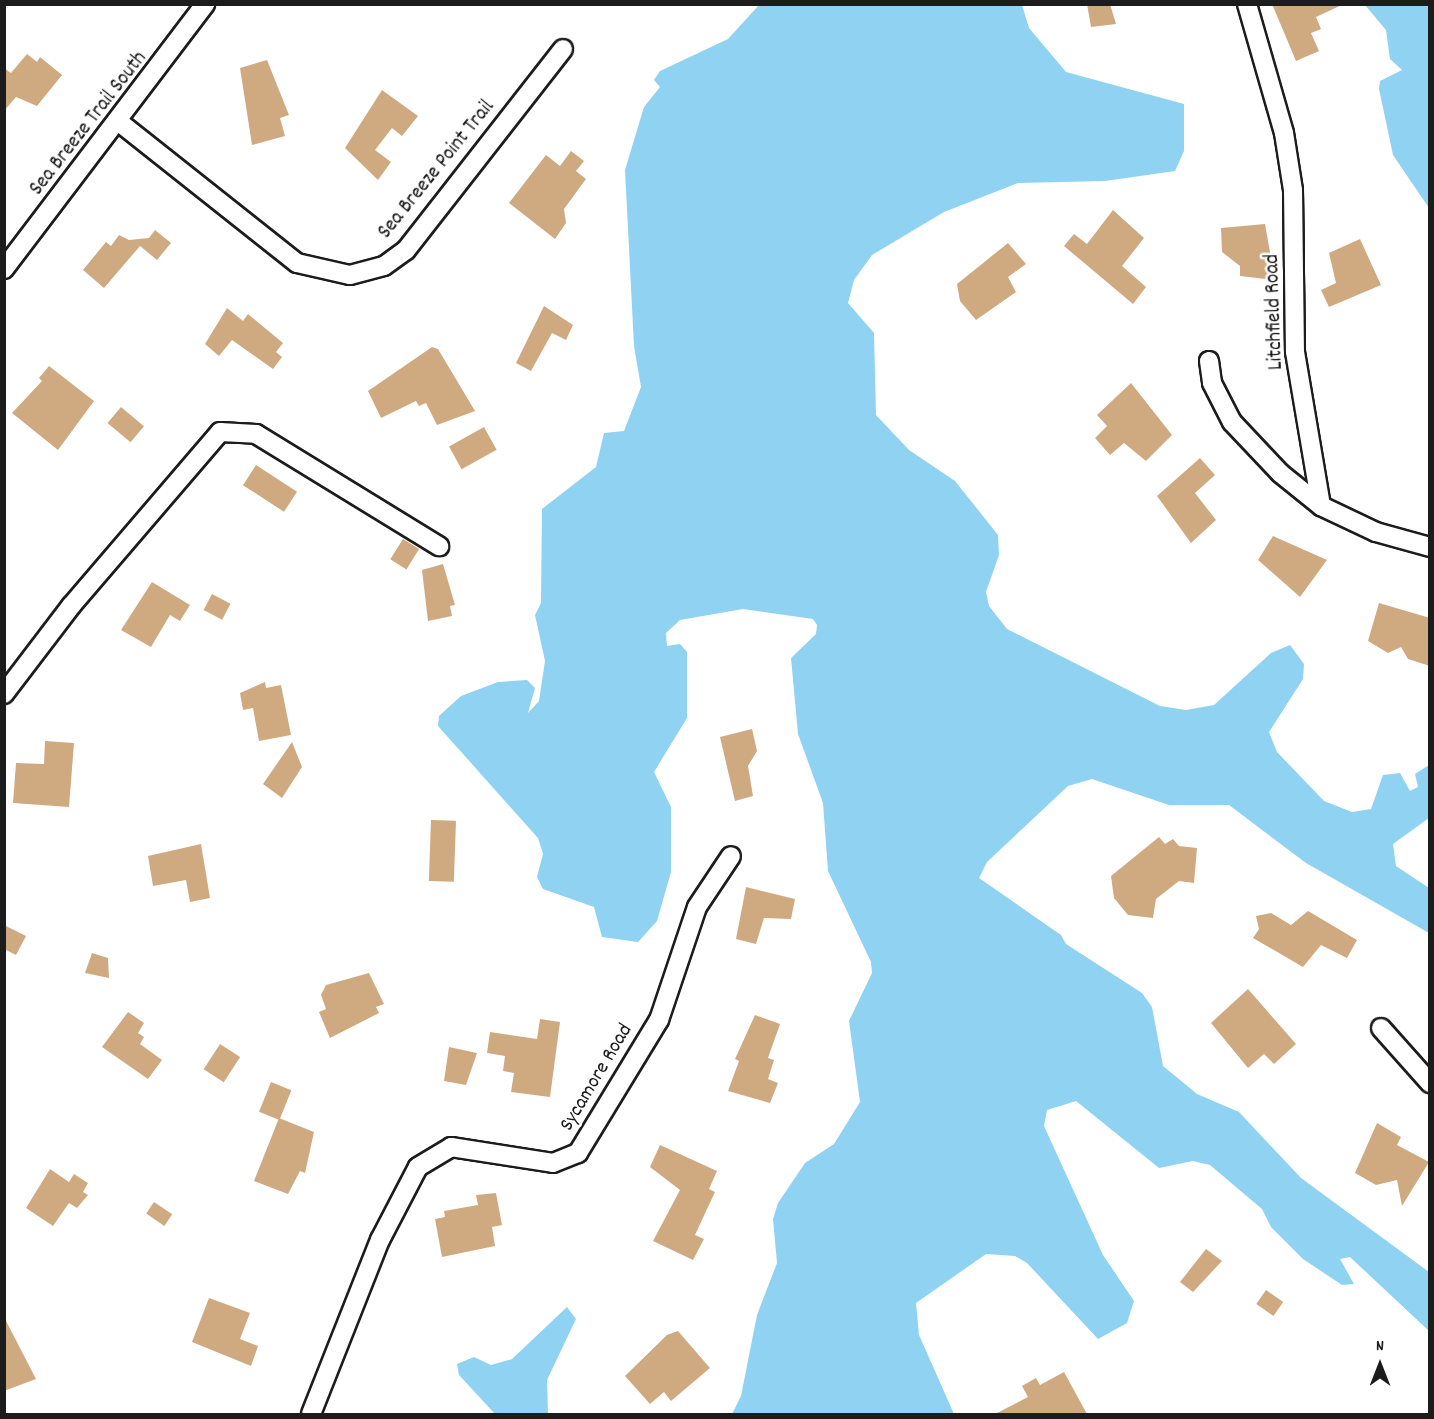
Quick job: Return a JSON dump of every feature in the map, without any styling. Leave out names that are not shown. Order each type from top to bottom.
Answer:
[{"type":"street","name":"Sea Breeze Trail South","points":[[4,269],[119,122],[205,4]]},
{"type":"street","name":"Litchfield Road","points":[[1247,4],[1276,101],[1293,190],[1295,352],[1321,507]]},
{"type":"street","name":"Sea Breeze Point Trail","points":[[119,122],[297,263],[350,275],[384,266],[406,250],[563,49]]},
{"type":"street","points":[[1209,361],[1220,403],[1232,422],[1280,473],[1321,507],[1376,532],[1430,547]]},
{"type":"street","points":[[4,694],[71,606],[220,432],[256,434],[439,546]]},
{"type":"street","name":"Sycamore Road","points":[[311,1414],[380,1240],[418,1167],[451,1147],[553,1162],[578,1153],[659,1020],[697,907],[731,856]]},
{"type":"street","points":[[1381,1028],[1430,1083]]},
{"type":"water","points":[[759,5],[1022,5],[1029,28],[1066,72],[1184,104],[1184,151],[1175,171],[1105,181],[1018,183],[944,212],[872,255],[854,280],[848,303],[874,333],[876,415],[909,450],[955,481],[998,535],[999,555],[986,592],[989,606],[1007,629],[1160,706],[1186,710],[1214,705],[1271,653],[1290,645],[1304,664],[1303,679],[1269,732],[1277,752],[1324,801],[1352,812],[1371,809],[1383,775],[1400,773],[1410,791],[1418,787],[1415,774],[1429,765],[1429,818],[1393,844],[1396,866],[1429,888],[1429,933],[1306,863],[1229,805],[1169,805],[1092,779],[1068,786],[987,862],[979,878],[1061,935],[1066,944],[1142,993],[1152,1007],[1163,1066],[1197,1094],[1239,1112],[1301,1178],[1429,1272],[1429,1331],[1350,1257],[1340,1259],[1354,1284],[1342,1285],[1303,1259],[1271,1227],[1262,1209],[1210,1165],[1193,1161],[1159,1168],[1076,1101],[1047,1110],[1044,1126],[1103,1255],[1134,1301],[1127,1323],[1098,1339],[1027,1263],[1015,1256],[986,1254],[916,1303],[919,1335],[954,1414],[732,1414],[741,1396],[757,1315],[777,1263],[773,1219],[778,1203],[805,1163],[834,1144],[860,1102],[849,1021],[872,973],[871,962],[828,871],[823,803],[798,734],[791,658],[816,634],[817,625],[813,619],[743,609],[680,620],[666,633],[667,646],[680,644],[687,652],[687,718],[654,772],[671,807],[671,872],[657,921],[638,942],[602,937],[594,907],[543,889],[537,877],[543,854],[538,838],[438,726],[439,716],[461,696],[498,682],[527,680],[535,688],[528,713],[539,701],[545,661],[535,615],[541,603],[542,509],[596,467],[604,433],[624,431],[641,387],[634,346],[625,170],[644,107],[660,87],[654,80],[660,71],[728,39]]},
{"type":"water","points":[[1365,5],[1429,5],[1429,208],[1393,155],[1379,89],[1380,81],[1402,70],[1390,59],[1386,30]]},
{"type":"water","points":[[567,1307],[576,1319],[547,1380],[548,1414],[495,1414],[459,1375],[457,1364],[474,1357],[491,1365],[512,1359]]},
{"type":"building","points":[[1087,4],[1110,4],[1116,24],[1091,27]]},
{"type":"building","points":[[1272,4],[1344,4],[1316,17],[1321,29],[1311,33],[1319,51],[1296,61]]},
{"type":"building","points":[[27,54],[37,62],[40,57],[62,75],[37,106],[16,97],[4,111],[4,68],[11,73]]},
{"type":"building","points":[[267,60],[289,115],[280,118],[285,136],[252,145],[240,68]]},
{"type":"building","points":[[382,90],[418,116],[402,136],[392,128],[375,150],[391,162],[378,180],[345,148]]},
{"type":"building","points":[[571,151],[584,161],[576,171],[586,179],[564,209],[566,223],[555,239],[509,203],[546,155],[560,166]]},
{"type":"building","points":[[1113,210],[1144,238],[1122,266],[1146,287],[1133,304],[1064,246],[1074,234],[1087,244]]},
{"type":"building","points":[[1265,224],[1275,280],[1240,276],[1240,266],[1222,252],[1221,228]]},
{"type":"building","points":[[155,230],[171,243],[157,260],[140,246],[104,288],[83,270],[106,242],[111,246],[119,235],[129,240],[149,238]]},
{"type":"building","points":[[1360,239],[1381,285],[1329,307],[1321,290],[1336,283],[1329,253]]},
{"type":"building","points":[[1008,243],[1026,264],[1008,277],[1016,292],[976,320],[960,301],[957,284]]},
{"type":"building","points":[[544,306],[573,325],[566,340],[552,333],[531,371],[516,363]]},
{"type":"building","points":[[227,308],[243,321],[248,314],[283,343],[276,352],[282,357],[273,369],[232,340],[219,356],[205,344]]},
{"type":"building","points":[[432,347],[438,349],[475,411],[437,425],[426,403],[419,406],[416,401],[381,418],[368,391]]},
{"type":"building","points":[[49,366],[94,401],[58,450],[12,413],[42,381],[39,378]]},
{"type":"building","points":[[1131,383],[1172,435],[1146,461],[1124,443],[1110,455],[1095,438],[1107,426],[1097,415]]},
{"type":"building","points":[[121,407],[144,426],[130,442],[108,423]]},
{"type":"building","points":[[484,427],[497,450],[462,469],[449,446]]},
{"type":"building","points":[[1200,458],[1215,475],[1195,493],[1216,520],[1191,543],[1157,496]]},
{"type":"building","points":[[256,465],[297,492],[284,512],[243,485]]},
{"type":"building","points":[[1273,536],[1327,560],[1300,597],[1258,560]]},
{"type":"building","points":[[403,539],[419,549],[406,569],[390,559]]},
{"type":"building","points":[[443,564],[455,605],[450,606],[452,616],[428,621],[422,570]]},
{"type":"building","points":[[152,582],[190,605],[180,621],[170,615],[151,647],[121,630]]},
{"type":"building","points":[[212,594],[231,604],[222,620],[204,610]]},
{"type":"building","points":[[1379,603],[1430,618],[1430,666],[1408,659],[1401,647],[1388,653],[1368,641]]},
{"type":"building","points":[[265,682],[266,688],[281,685],[291,735],[259,741],[253,708],[243,710],[240,693]]},
{"type":"building","points":[[752,729],[757,751],[748,766],[753,796],[735,801],[720,737]]},
{"type":"building","points":[[45,741],[74,743],[69,807],[13,803],[16,763],[44,764]]},
{"type":"building","points":[[292,742],[302,767],[282,798],[263,784]]},
{"type":"building","points":[[431,820],[456,821],[454,882],[429,881]]},
{"type":"building","points":[[1159,837],[1165,844],[1173,839],[1179,846],[1197,848],[1194,883],[1179,881],[1156,899],[1153,918],[1128,915],[1114,898],[1111,876]]},
{"type":"building","points":[[201,844],[210,898],[190,902],[186,880],[153,886],[148,856]]},
{"type":"building","points":[[746,887],[795,899],[791,919],[764,918],[756,944],[736,939]]},
{"type":"building","points":[[1308,911],[1357,940],[1347,958],[1321,945],[1303,967],[1253,938],[1259,929],[1256,916],[1271,913],[1291,925]]},
{"type":"building","points":[[4,925],[26,936],[16,955],[4,949]]},
{"type":"building","points":[[92,953],[108,958],[109,978],[85,973]]},
{"type":"building","points":[[369,973],[384,1004],[376,1007],[379,1013],[330,1038],[319,1012],[326,1009],[321,995],[326,985]]},
{"type":"building","points":[[1248,989],[1296,1044],[1274,1064],[1264,1054],[1248,1068],[1211,1023]]},
{"type":"building","points":[[128,1012],[144,1023],[138,1033],[144,1037],[140,1044],[162,1060],[148,1079],[102,1047]]},
{"type":"building","points":[[755,1015],[780,1024],[768,1058],[774,1060],[768,1079],[778,1083],[770,1103],[728,1091],[739,1061],[735,1059]]},
{"type":"building","points":[[540,1019],[560,1022],[550,1097],[511,1092],[514,1073],[503,1071],[505,1056],[487,1053],[490,1032],[537,1039]]},
{"type":"building","points":[[220,1044],[240,1057],[224,1082],[204,1069]]},
{"type":"building","points":[[449,1047],[477,1053],[466,1085],[444,1081]]},
{"type":"building","points":[[271,1082],[291,1090],[279,1120],[259,1112]]},
{"type":"building","points":[[279,1118],[314,1132],[305,1173],[300,1171],[288,1194],[254,1181]]},
{"type":"building","points":[[1377,1123],[1401,1137],[1397,1145],[1429,1162],[1402,1206],[1397,1180],[1376,1185],[1355,1173]]},
{"type":"building","points":[[660,1145],[717,1171],[709,1189],[715,1192],[695,1235],[704,1239],[693,1260],[653,1241],[680,1190],[650,1167]]},
{"type":"building","points":[[50,1169],[69,1182],[74,1174],[88,1183],[83,1192],[88,1195],[77,1208],[69,1203],[53,1226],[26,1208]]},
{"type":"building","points":[[496,1193],[502,1225],[492,1227],[495,1246],[442,1257],[435,1219],[445,1217],[444,1211],[478,1205],[476,1195]]},
{"type":"building","points":[[154,1202],[172,1214],[164,1226],[146,1214]]},
{"type":"building","points":[[1206,1249],[1222,1261],[1193,1292],[1180,1282]]},
{"type":"building","points":[[1266,1290],[1283,1302],[1273,1316],[1256,1304]]},
{"type":"building","points":[[209,1298],[250,1313],[240,1339],[258,1346],[251,1366],[192,1342]]},
{"type":"building","points":[[4,1317],[36,1379],[4,1391]]},
{"type":"building","points":[[678,1331],[710,1368],[671,1401],[664,1392],[650,1404],[625,1376],[667,1335]]},
{"type":"building","points":[[1064,1372],[1087,1414],[995,1414],[1028,1397],[1022,1386],[1036,1378],[1040,1385]]}]
